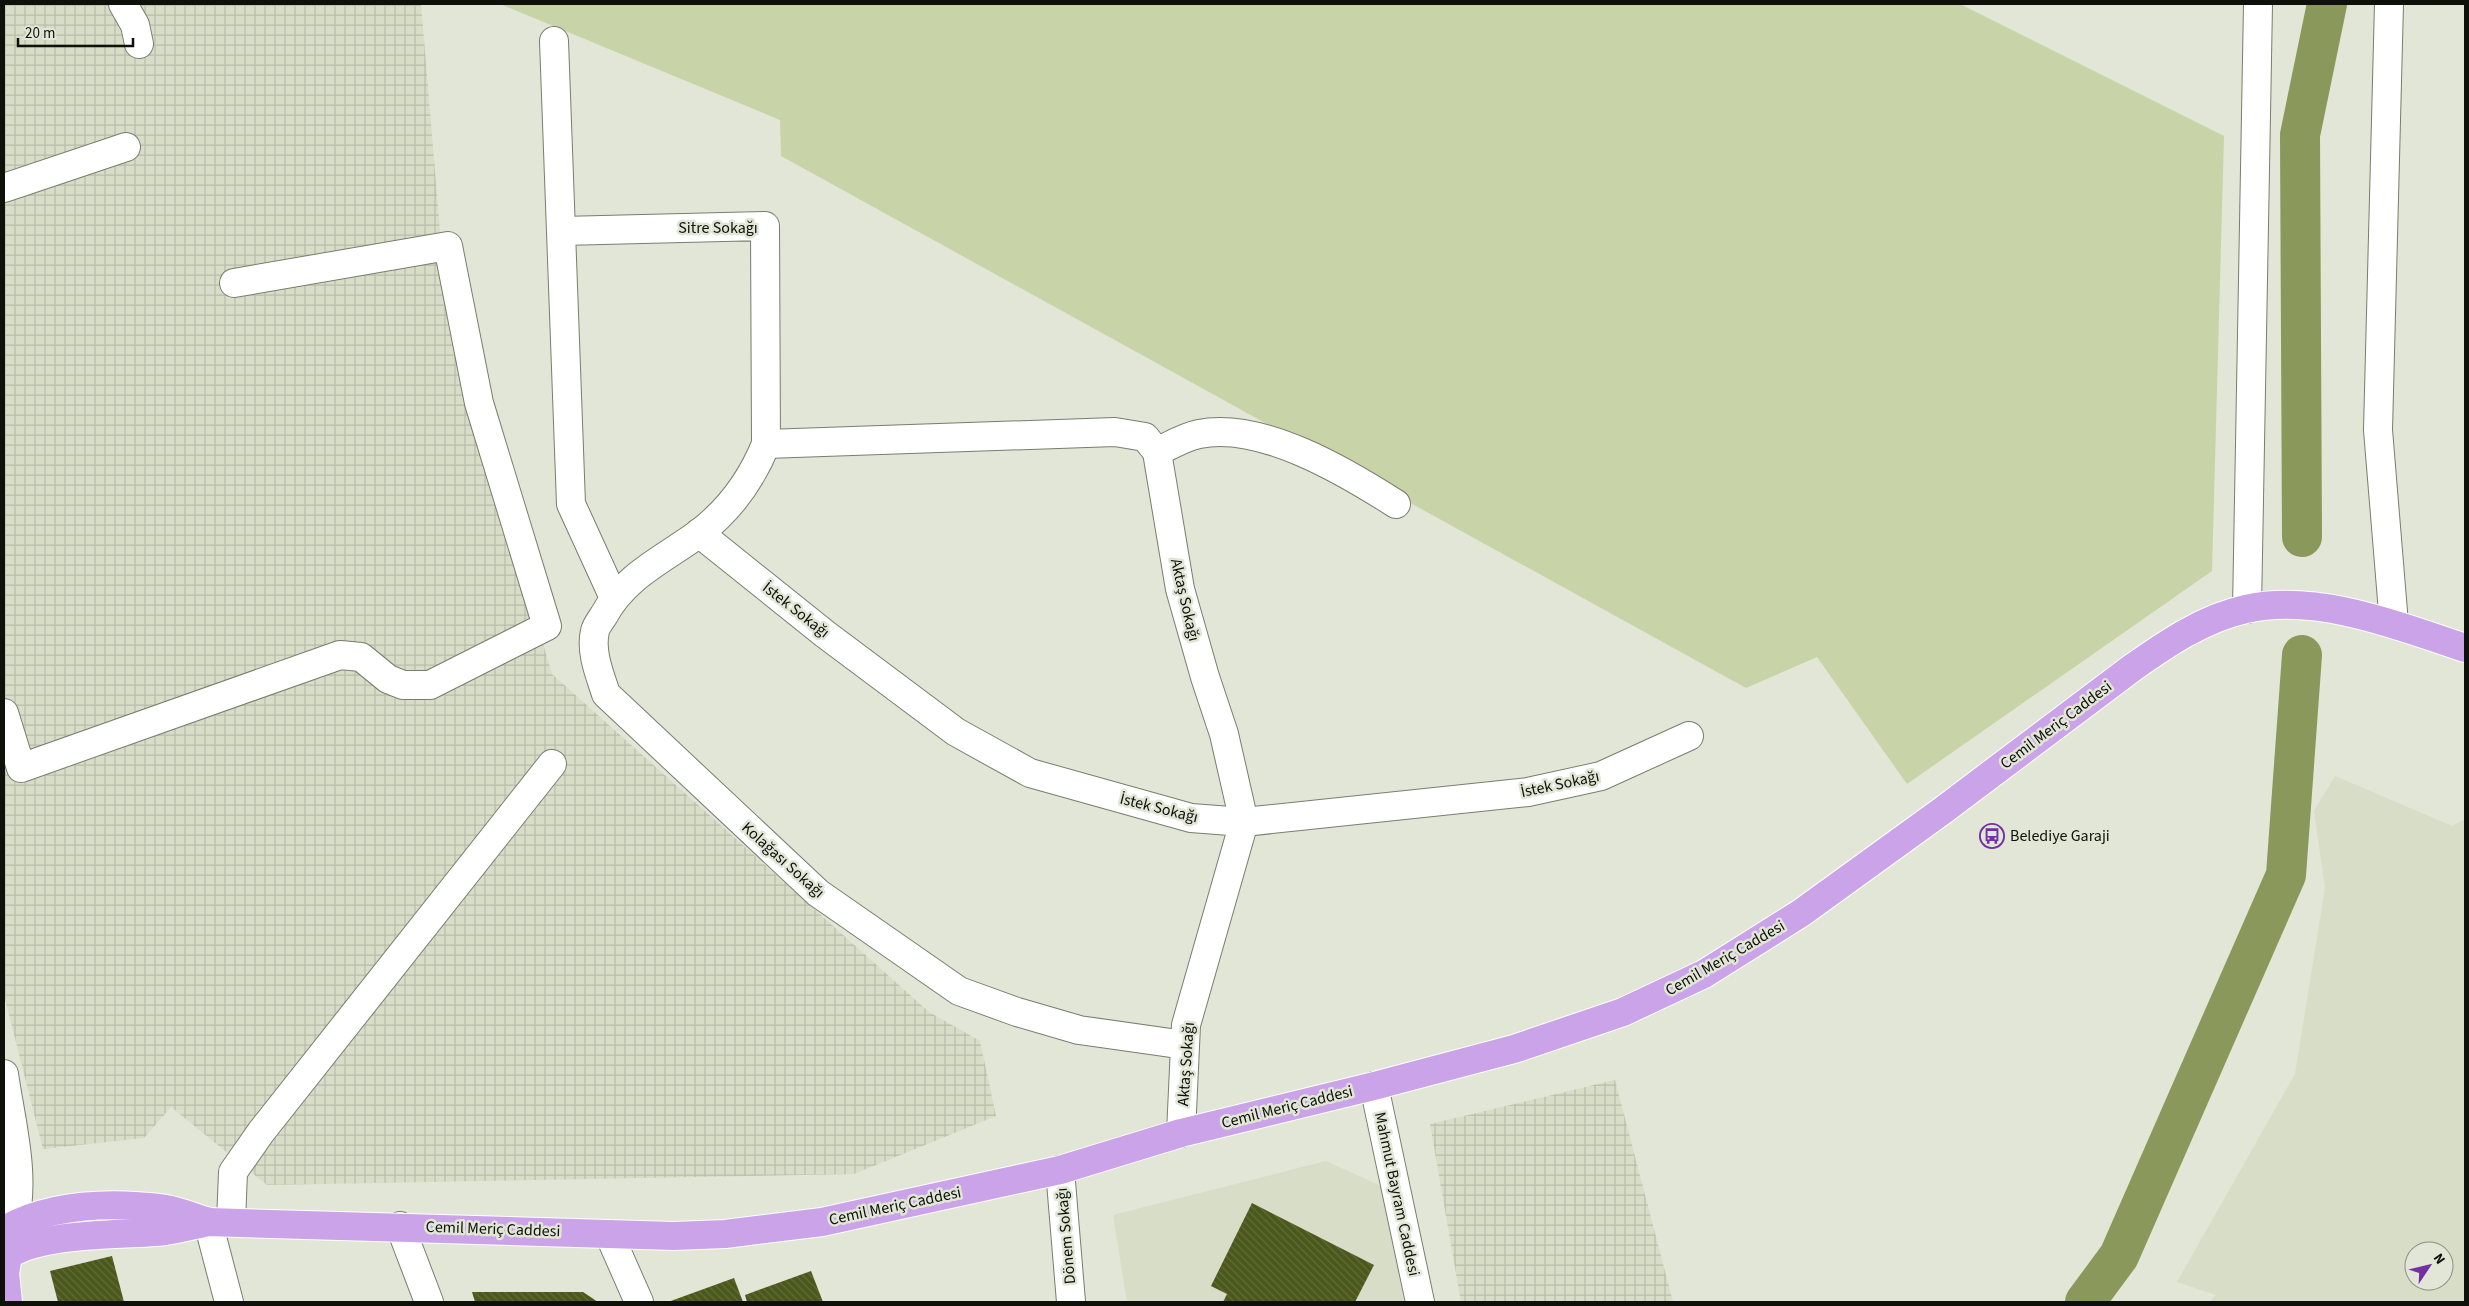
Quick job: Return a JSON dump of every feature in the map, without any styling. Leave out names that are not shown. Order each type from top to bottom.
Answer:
[{"type":"main road","name":"Cemil Meriç Caddesi","points":[[7,1242],[52,1241],[78,1237],[168,1231],[219,1222],[400,1226],[674,1236],[771,1230],[822,1222],[1060,1170],[1181,1133],[1374,1086],[1514,1049],[1623,1012],[1704,974],[1801,913],[2162,646],[2221,616],[2247,609],[2278,605],[2340,611],[2394,624],[2465,648]]},
{"type":"main road","points":[[7,1242],[5,1273],[8,1302]]},
{"type":"street","points":[[123,4],[135,25],[139,44]]},
{"type":"street","points":[[2247,609],[2258,4]]},
{"type":"street","points":[[2389,4],[2378,430],[2394,624]]},
{"type":"street","points":[[554,41],[571,504],[614,598]]},
{"type":"street","points":[[4,188],[126,147]]},
{"type":"street","name":"Sitre Sokağı","points":[[562,231],[765,226],[766,444],[747,484],[733,502],[699,533]]},
{"type":"street","points":[[4,713],[21,768],[340,655],[361,657],[388,679],[403,685],[430,685],[547,626],[479,403],[448,246],[234,283]]},
{"type":"street","points":[[766,444],[1115,432],[1145,437],[1157,452],[1198,434],[1238,432],[1301,452],[1334,467],[1396,504]]},
{"type":"street","name":"Aktaş Sokağı","points":[[1157,452],[1180,589],[1205,677],[1224,734],[1244,822],[1186,1025],[1181,1133]]},
{"type":"street","name":"Kolağası Sokağı","points":[[699,533],[644,569],[614,598],[595,632],[595,662],[606,694],[818,893],[959,991],[1017,1012],[1078,1030],[1185,1045]]},
{"type":"street","name":"İstek Sokağı","points":[[699,533],[825,634],[956,732],[1030,772],[1191,818],[1244,822],[1528,792],[1601,776],[1689,736]]},
{"type":"street","points":[[229,1302],[219,1222],[233,1172],[261,1132],[552,764]]},
{"type":"street","points":[[4,1074],[19,1177],[18,1201],[7,1242]]},
{"type":"street","name":"Mahmut Bayram Caddesi","points":[[1374,1086],[1420,1302]]},
{"type":"street","name":"Dönem Sokağı","points":[[1060,1170],[1071,1302]]},
{"type":"street","points":[[400,1226],[429,1302]]},
{"type":"street","points":[[609,1234],[639,1302]]},
{"type":"shaded area","points":[[4,4],[421,4],[448,326],[552,674],[929,1012],[980,1041],[996,1116],[854,1174],[267,1185],[171,1107],[144,1138],[43,1149],[4,995]]},
{"type":"shaded area","points":[[2335,776],[2452,826],[2465,819],[2465,1302],[2210,1302],[2216,1295],[2177,1282],[2295,1074],[2325,888],[2314,811]]},
{"type":"shaded area","points":[[1615,1080],[1673,1302],[1461,1302],[1430,1124]]},
{"type":"shaded area","points":[[1326,1161],[1381,1186],[1404,1302],[1127,1302],[1113,1215]]},
{"type":"green space","points":[[500,4],[1960,4],[2224,136],[2212,571],[1907,784],[1817,657],[1746,688],[781,156],[780,120]]},
{"type":"building","points":[[1252,1203],[1374,1265],[1355,1302],[1223,1302],[1227,1294],[1211,1286]]},
{"type":"building","points":[[112,1256],[124,1302],[58,1302],[50,1271]]},
{"type":"building","points":[[811,1271],[823,1302],[747,1302],[745,1295]]},
{"type":"building","points":[[734,1278],[743,1302],[668,1302]]},
{"type":"building","points":[[472,1292],[583,1292],[598,1302],[475,1302]]},
{"type":"waterway","points":[[2302,537],[2300,135],[2327,4]]},
{"type":"waterway","points":[[2085,1302],[2119,1256],[2286,875],[2302,655]]},
{"type":"place","name":"Belediye Garaji","points":[[1992,836]]}]
